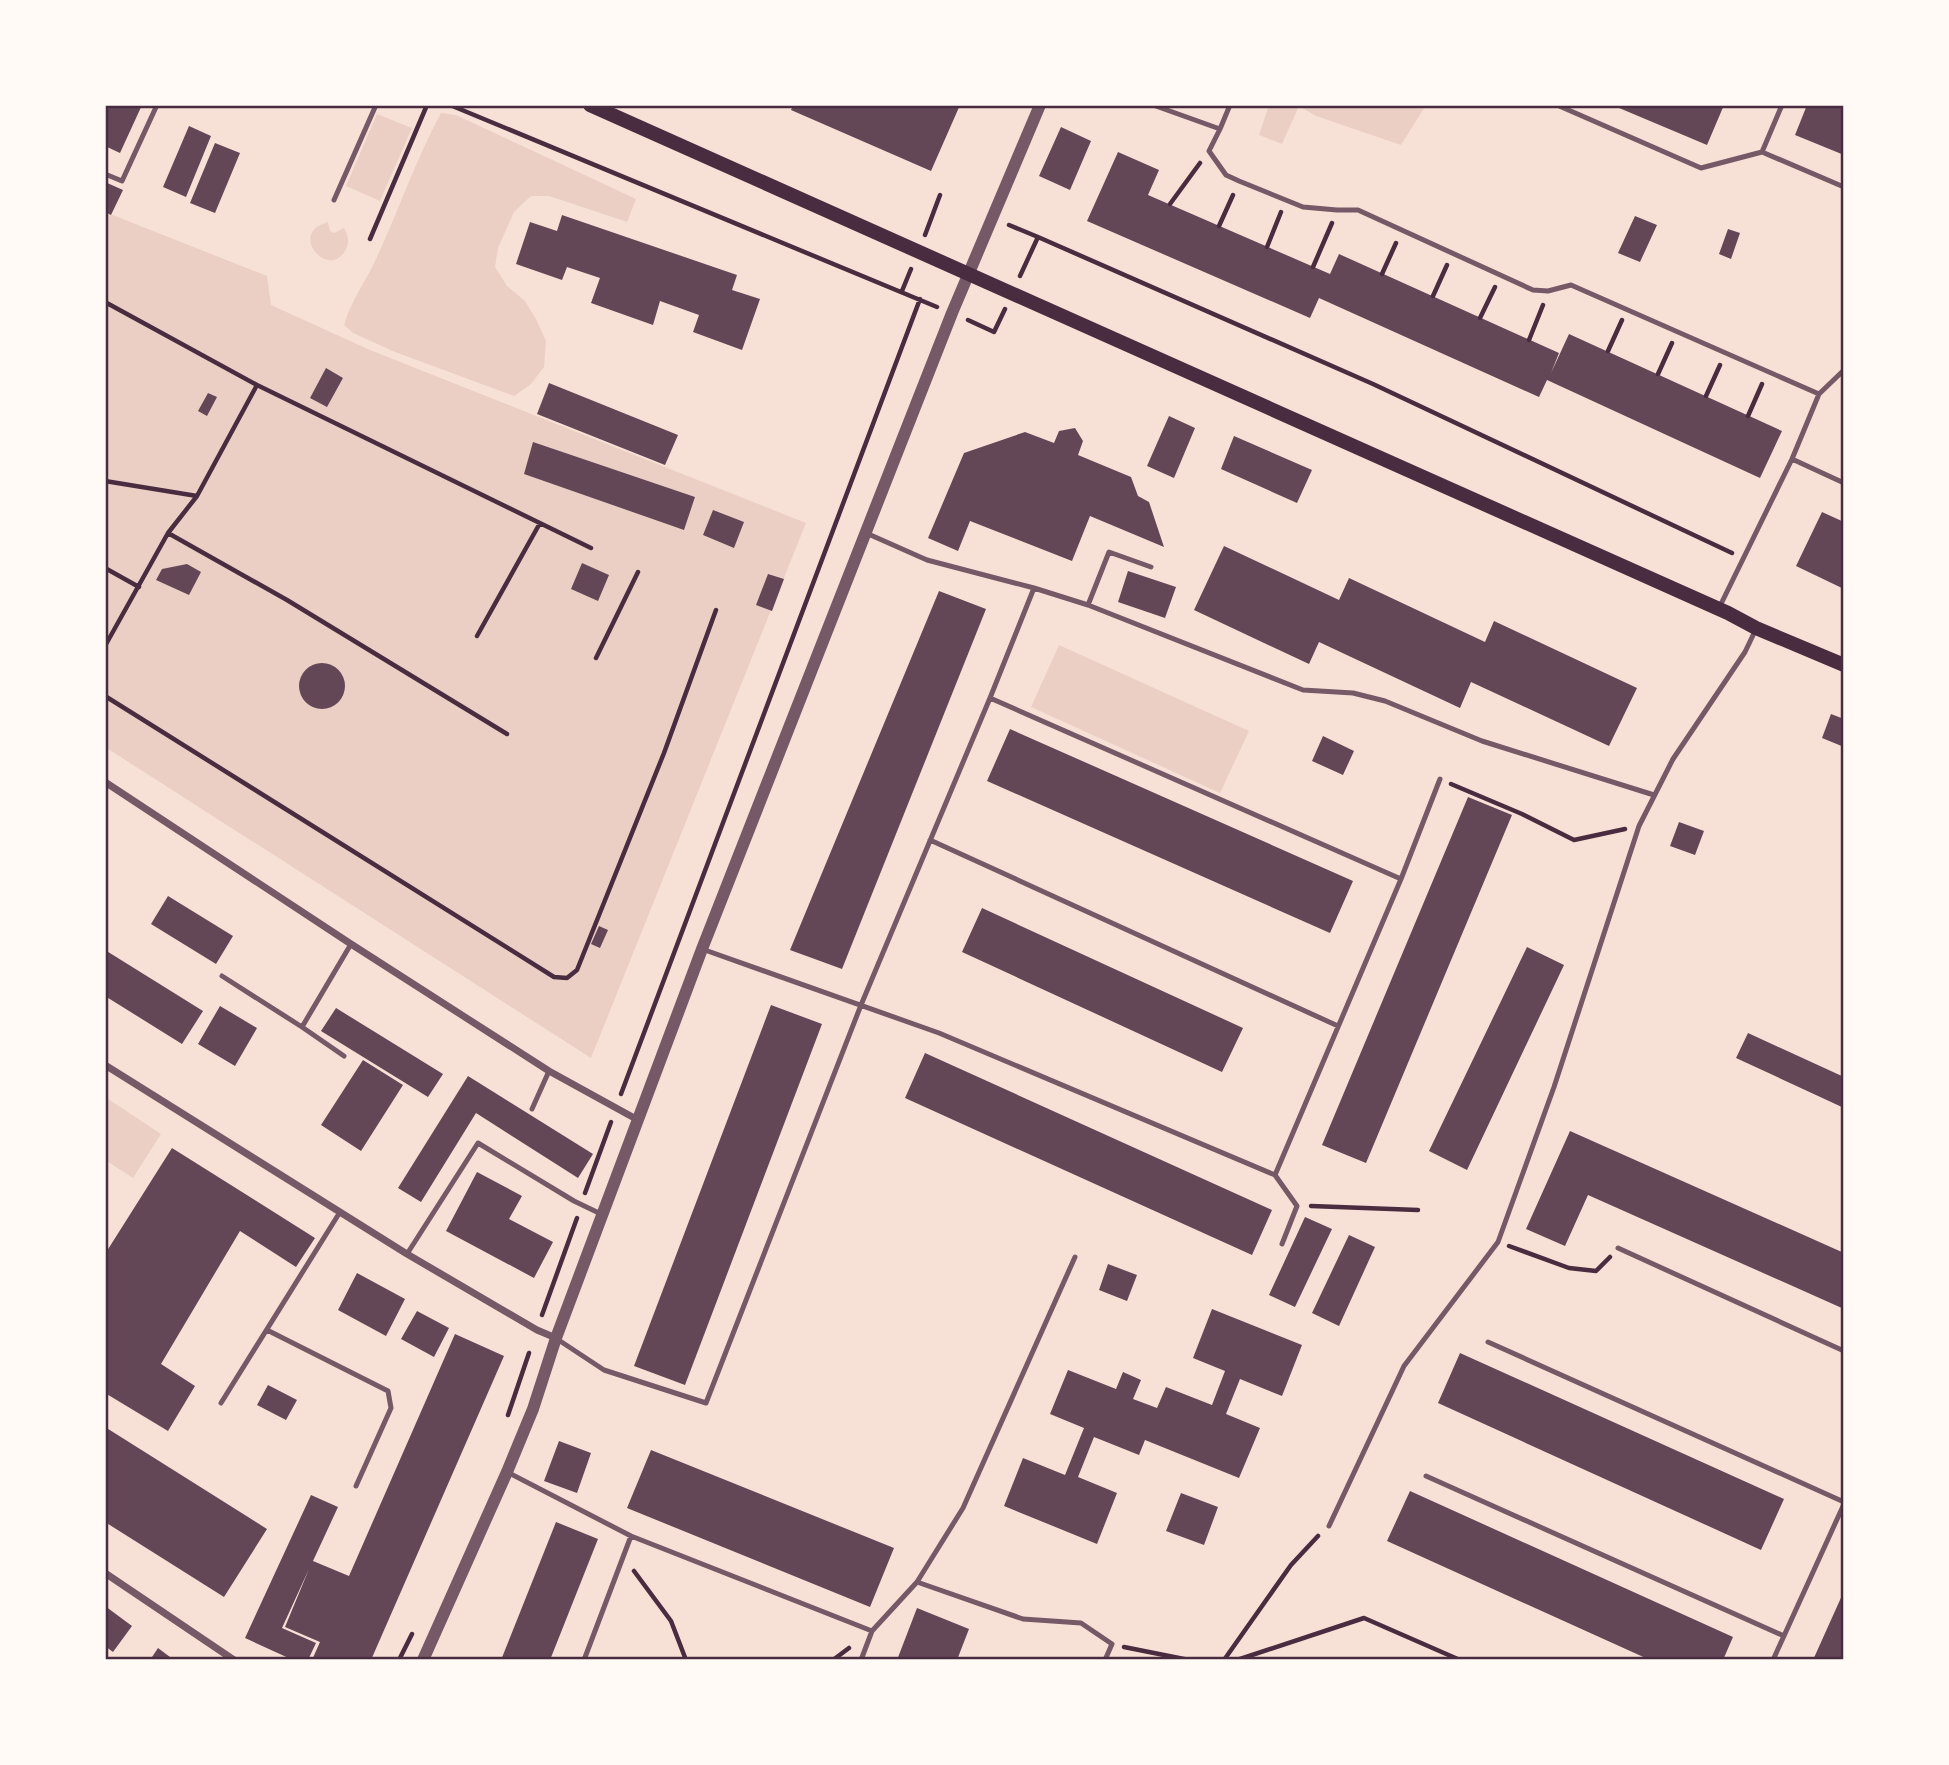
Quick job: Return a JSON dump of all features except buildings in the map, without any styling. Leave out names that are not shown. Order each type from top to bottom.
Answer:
[{"type":"main road","points":[[590,105],[1844,665]]},
{"type":"street","points":[[424,1660],[533,1409],[601,1214],[702,949],[969,274],[1040,105]]},
{"type":"street","points":[[105,782],[549,1071],[638,1120]]},
{"type":"street","points":[[105,1065],[407,1255],[537,1330],[556,1338]]},
{"type":"street","points":[[105,1573],[234,1660]]},
{"type":"lane","points":[[105,174],[122,181],[157,105]]},
{"type":"lane","points":[[334,200],[376,105]]},
{"type":"lane","points":[[1153,105],[1220,129]]},
{"type":"lane","points":[[1230,105],[1209,151],[1226,175],[1303,206],[1358,210],[1533,290],[1548,291],[1571,285],[1819,394]]},
{"type":"lane","points":[[1557,105],[1701,168],[1762,152],[1844,187]]},
{"type":"lane","points":[[1762,152],[1782,105]]},
{"type":"lane","points":[[1718,609],[1792,459],[1819,394],[1844,370]]},
{"type":"lane","points":[[1792,459],[1844,483]]},
{"type":"lane","points":[[866,533],[927,560],[1088,605],[1303,690],[1353,694],[1385,701],[1482,741],[1654,795]]},
{"type":"lane","points":[[1088,605],[1109,552],[1151,567]]},
{"type":"lane","points":[[556,1338],[604,1370],[706,1403],[861,1005],[1034,588]]},
{"type":"lane","points":[[1329,1525],[1404,1366],[1499,1242],[1639,826],[1673,759],[1745,652],[1756,628]]},
{"type":"lane","points":[[990,698],[1401,879]]},
{"type":"lane","points":[[1275,1175],[1401,879],[1440,779]]},
{"type":"lane","points":[[930,840],[1338,1026]]},
{"type":"lane","points":[[302,1027],[351,944]]},
{"type":"lane","points":[[702,949],[939,1033],[1275,1175],[1297,1206],[1282,1244]]},
{"type":"lane","points":[[222,976],[344,1056]]},
{"type":"lane","points":[[532,1109],[549,1071]]},
{"type":"lane","points":[[407,1255],[478,1143],[601,1214]]},
{"type":"lane","points":[[221,1403],[340,1212]]},
{"type":"lane","points":[[1618,1248],[1844,1351]]},
{"type":"lane","points":[[861,1660],[872,1631],[917,1582],[963,1508],[1075,1257]]},
{"type":"lane","points":[[267,1330],[388,1391],[391,1408],[356,1486]]},
{"type":"lane","points":[[1488,1342],[1844,1503],[1773,1660]]},
{"type":"lane","points":[[507,1472],[631,1536],[872,1631]]},
{"type":"lane","points":[[1426,1476],[1784,1636]]},
{"type":"lane","points":[[584,1660],[631,1536]]},
{"type":"lane","points":[[917,1582],[1023,1619],[1081,1623],[1112,1644],[1105,1660]]},
{"type":"path","points":[[370,239],[427,105]]},
{"type":"path","points":[[450,105],[920,299],[616,1108],[508,1416]]},
{"type":"path","points":[[1170,204],[1209,151]]},
{"type":"path","points":[[1219,226],[1239,181]]},
{"type":"path","points":[[1267,247],[1286,200]]},
{"type":"path","points":[[1313,267],[1338,210]]},
{"type":"path","points":[[1382,274],[1402,230]]},
{"type":"path","points":[[1038,237],[1373,384],[1743,558]]},
{"type":"path","points":[[1433,296],[1452,253]]},
{"type":"path","points":[[1480,318],[1500,275]]},
{"type":"path","points":[[1530,340],[1548,291]]},
{"type":"path","points":[[105,302],[257,385],[591,548]]},
{"type":"path","points":[[1608,351],[1627,310]]},
{"type":"path","points":[[1658,374],[1677,332]]},
{"type":"path","points":[[1706,396],[1726,353]]},
{"type":"path","points":[[1748,416],[1768,372]]},
{"type":"path","points":[[105,646],[168,533],[197,496],[257,385]]},
{"type":"path","points":[[105,481],[197,496]]},
{"type":"path","points":[[477,636],[540,523]]},
{"type":"path","points":[[168,533],[287,600],[507,734]]},
{"type":"path","points":[[105,568],[139,587]]},
{"type":"path","points":[[596,658],[638,572]]},
{"type":"path","points":[[105,696],[554,977],[567,978],[577,970],[664,753],[716,610]]},
{"type":"path","points":[[1440,779],[1522,814],[1574,840],[1639,826]]},
{"type":"path","points":[[1297,1206],[1418,1210]]},
{"type":"path","points":[[1499,1242],[1569,1268],[1596,1271],[1618,1248]]},
{"type":"path","points":[[1224,1660],[1291,1565],[1329,1525]]},
{"type":"path","points":[[623,1556],[671,1621],[686,1660]]},
{"type":"path","points":[[1237,1660],[1364,1618],[1460,1660]]},
{"type":"path","points":[[399,1660],[417,1622]]},
{"type":"path","points":[[1112,1644],[1188,1660]]},
{"type":"shaded area","points":[[1269,105],[1426,105],[1401,145],[1316,116],[1299,106],[1282,144],[1259,135]]},
{"type":"shaded area","points":[[441,113],[456,115],[636,199],[627,222],[549,196],[531,196],[514,212],[498,248],[495,267],[507,286],[525,301],[546,341],[544,367],[531,384],[514,396],[395,352],[353,333],[344,325]]},
{"type":"shaded area","points":[[377,114],[412,128],[380,201],[346,186]]},
{"type":"shaded area","points":[[105,212],[267,276],[271,305],[370,350],[806,523],[591,1058],[105,747]]},
{"type":"shaded area","points":[[328,222],[330,231],[334,233],[344,228],[348,241],[339,258],[331,260],[322,258],[311,244],[311,235],[316,228]]},
{"type":"shaded area","points":[[1059,645],[1249,731],[1220,793],[1031,707]]},
{"type":"shaded area","points":[[105,1097],[161,1134],[133,1178],[105,1160]]}]
